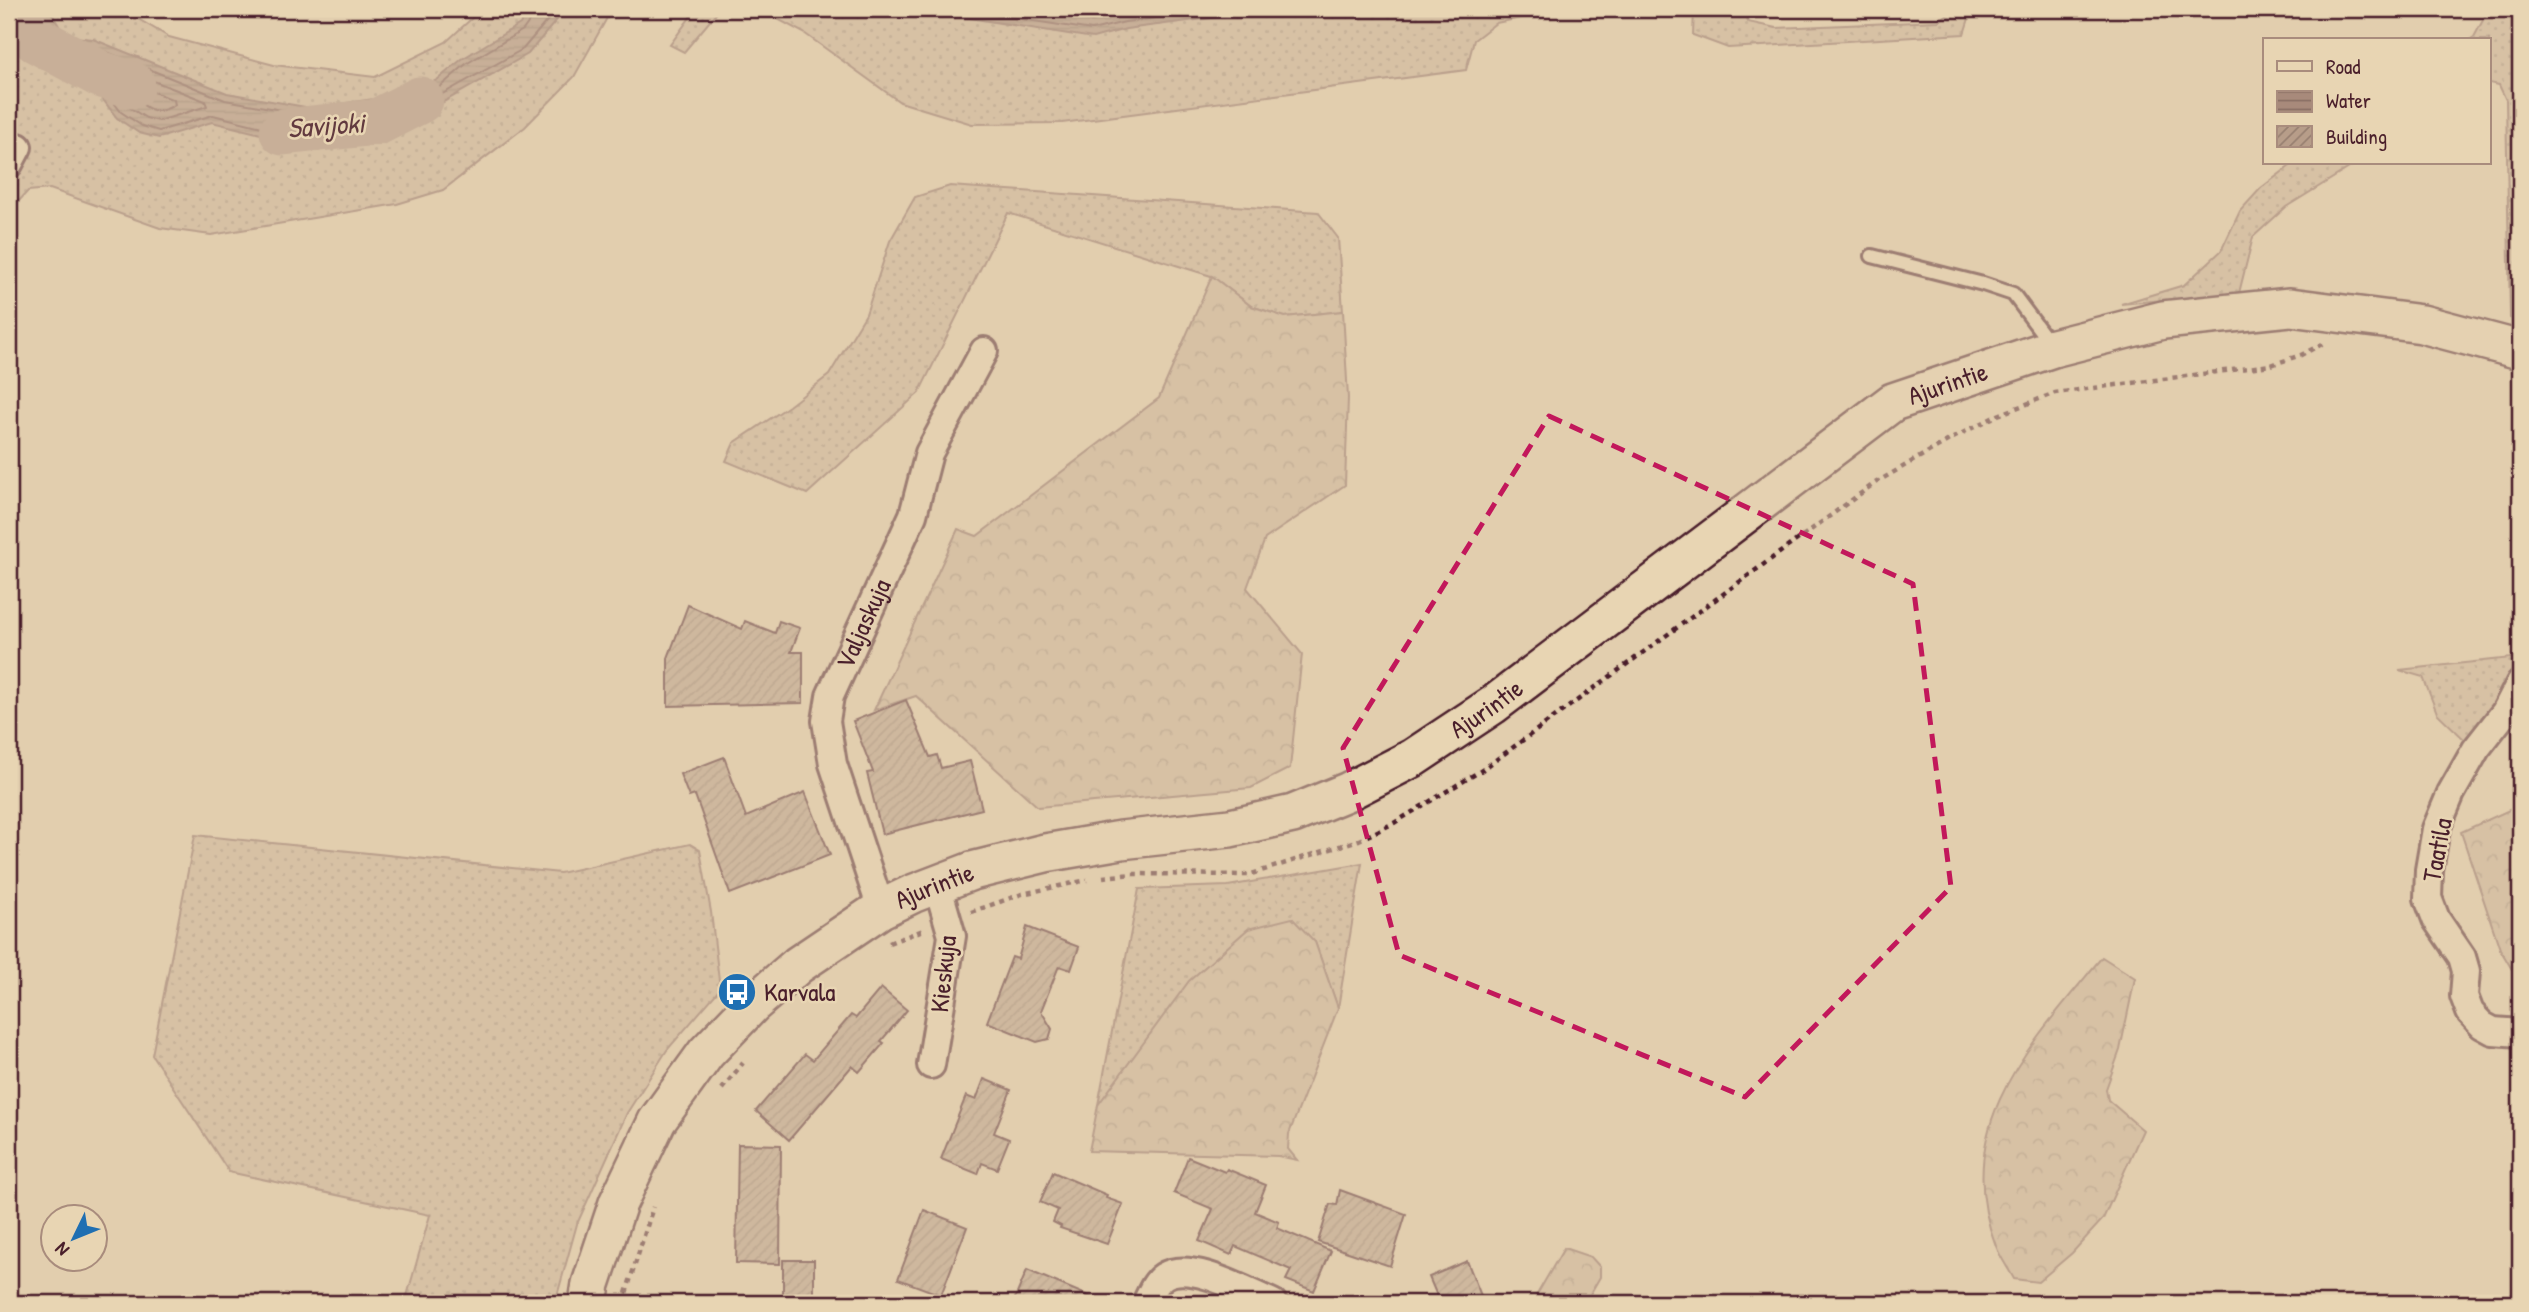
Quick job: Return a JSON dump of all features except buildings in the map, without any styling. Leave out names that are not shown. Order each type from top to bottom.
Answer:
[{"type":"street","name":"Ajurintie","points":[[588,1303],[591,1284],[618,1203],[657,1121],[706,1053],[752,1005],[798,965],[881,909],[972,871],[1045,853],[1242,825],[1293,814],[1349,791],[1413,758],[1493,705],[1893,402],[2053,348],[2163,320],[2290,307],[2422,324],[2520,351]]},
{"type":"street","name":"Valjaskuja","points":[[881,909],[834,764],[826,721],[830,696],[913,515],[929,453],[984,351]]},
{"type":"street","name":"Taatila","points":[[2520,683],[2505,712],[2476,749],[2451,793],[2436,829],[2429,870],[2428,898],[2436,919],[2462,957],[2466,971],[2464,996],[2470,1012],[2482,1025],[2493,1031],[2520,1033]]},
{"type":"street","name":"Kieskuja","points":[[931,1065],[952,936],[937,884]]},
{"type":"street","points":[[1146,1303],[1154,1287],[1164,1276],[1188,1271],[1207,1275],[1273,1303]]},
{"type":"lane","points":[[1872,256],[2013,294],[2053,348]]},
{"type":"highlighted area","points":[[1549,416],[1913,584],[1951,887],[1745,1097],[1399,955],[1343,748]]},
{"type":"green space","points":[[9,9],[121,9],[169,37],[274,65],[375,77],[446,42],[482,9],[612,9],[574,77],[525,127],[443,190],[397,204],[211,235],[160,228],[50,189],[28,191],[9,212]]},
{"type":"green space","points":[[696,9],[726,9],[719,10],[684,52],[670,45]]},
{"type":"green space","points":[[759,9],[1567,9],[1496,23],[1474,40],[1466,70],[1062,123],[972,124],[900,102],[804,33]]},
{"type":"green space","points":[[1694,9],[1744,9],[1748,22],[1776,28],[1939,21],[1954,9],[1972,9],[1964,34],[1728,48],[1693,35]]},
{"type":"green space","points":[[2489,9],[2520,9],[2520,322],[2510,318],[2506,100],[2499,85],[2490,83],[2490,38],[2474,37]]},
{"type":"green space","points":[[2293,164],[2355,164],[2286,207],[2253,237],[2239,293],[2121,304],[2184,285],[2221,251],[2240,211],[2261,188]]},
{"type":"green space","points":[[950,186],[1318,212],[1338,238],[1343,311],[1285,317],[1251,306],[1211,276],[1008,213],[919,393],[807,494],[726,461],[734,443],[829,375],[866,314],[890,241],[915,197]]},
{"type":"green space","points":[[1212,276],[1251,306],[1285,317],[1343,311],[1348,398],[1345,485],[1265,539],[1247,588],[1302,654],[1290,768],[1251,788],[1038,807],[916,696],[874,710],[958,529],[977,536],[1159,398]]},
{"type":"green space","points":[[2520,657],[2520,664],[2495,709],[2470,745],[2437,713],[2423,677],[2399,670]]},
{"type":"green space","points":[[2520,805],[2520,983],[2500,949],[2461,832]]},
{"type":"green space","points":[[195,835],[560,873],[690,844],[700,850],[720,989],[667,1050],[627,1113],[577,1224],[555,1303],[405,1303],[430,1215],[229,1172],[152,1055]]},
{"type":"green space","points":[[1362,863],[1338,1008],[1315,942],[1098,1105],[1139,889],[1228,886]]},
{"type":"green space","points":[[1292,918],[1315,942],[1338,1008],[1289,1134],[1288,1149],[1297,1160],[1278,1156],[1089,1151],[1098,1105],[1189,981],[1248,929]]},
{"type":"green space","points":[[2102,957],[2135,978],[2120,1050],[2106,1089],[2108,1100],[2143,1130],[2103,1219],[2072,1253],[2038,1282],[2014,1279],[1996,1246],[1984,1203],[1983,1162],[1990,1124],[2005,1088],[2025,1054]]},
{"type":"green space","points":[[1564,1248],[1591,1257],[1600,1267],[1600,1277],[1585,1303],[1532,1303]]},
{"type":"water","points":[[12,9],[49,9],[65,36],[93,39],[227,93],[311,108],[409,94],[437,80],[462,59],[520,24],[530,9],[566,9],[528,54],[431,109],[394,123],[371,128],[357,123],[269,147],[269,136],[212,122],[159,138],[139,133],[117,118],[70,56],[28,25]]},
{"type":"water","points":[[932,9],[1281,9],[1126,29],[1093,38],[939,13]]},
{"type":"waterway","name":"Savijoki","points":[[17,9],[35,39],[100,74],[132,85]]},
{"type":"waterway","name":"Savijoki","points":[[283,132],[377,122],[420,100]]},
{"type":"place","name":"Karvala","points":[[737,992]]}]
